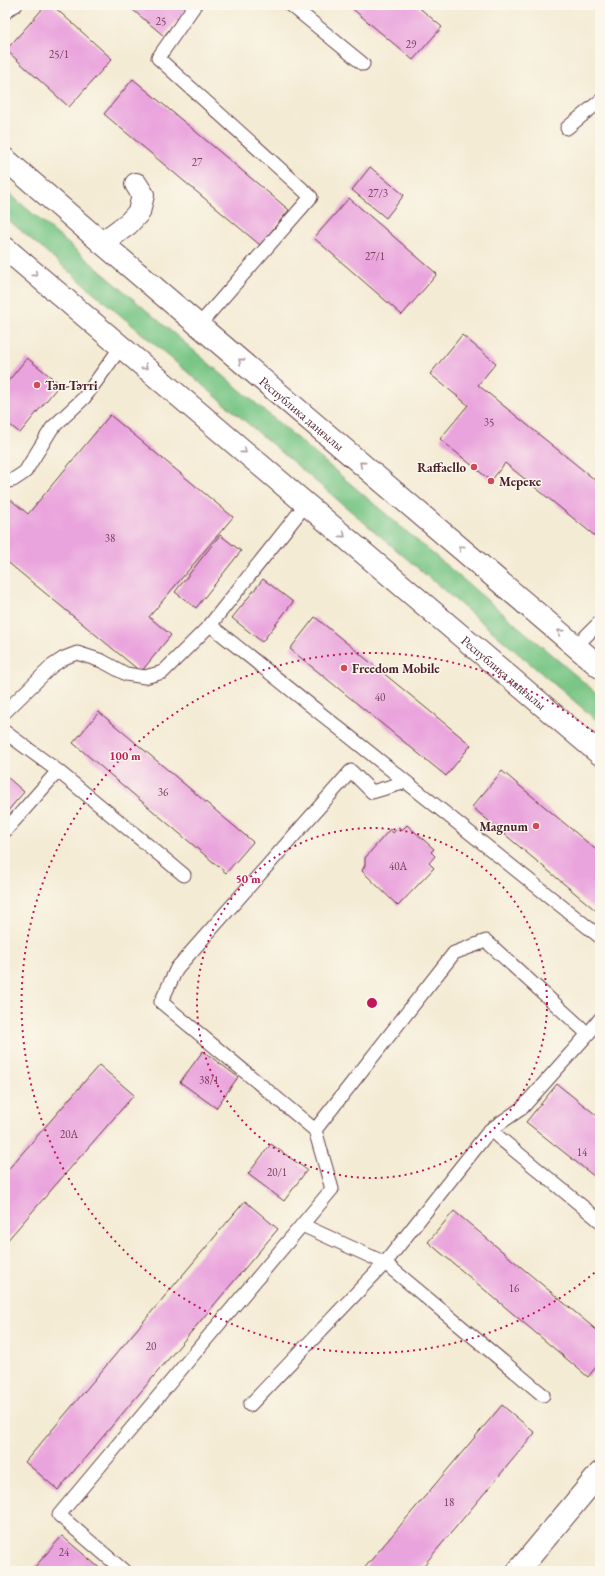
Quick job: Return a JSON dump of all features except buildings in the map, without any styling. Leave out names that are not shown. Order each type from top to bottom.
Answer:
[{"type":"main road","name":"Республика даңғылы","points":[[5,159],[600,667]]},
{"type":"main road","points":[[102,243],[128,224],[139,212],[143,194],[136,184]]},
{"type":"main road","name":"Республика даңғылы","points":[[5,248],[600,754]]},
{"type":"main road","points":[[518,1571],[600,1473]]},
{"type":"lane","points":[[5,13],[8,9],[16,5]]},
{"type":"lane","points":[[195,5],[158,58],[311,197],[199,325]]},
{"type":"lane","points":[[291,5],[363,64]]},
{"type":"lane","points":[[567,128],[600,101]]},
{"type":"lane","points":[[5,482],[13,480],[25,472],[52,428],[84,398],[121,346]]},
{"type":"lane","points":[[5,712],[52,666],[64,658],[77,653],[102,661],[126,674],[145,677],[163,672],[210,625],[306,504]]},
{"type":"lane","points":[[576,646],[600,622]]},
{"type":"lane","points":[[210,625],[600,937]]},
{"type":"lane","points":[[5,732],[58,771],[184,875]]},
{"type":"lane","points":[[5,831],[58,771]]},
{"type":"lane","points":[[124,1571],[59,1515],[332,1189],[315,1130],[161,1002],[177,968],[352,771],[372,792],[406,782]]},
{"type":"lane","points":[[315,1130],[454,953],[486,941],[588,1034]]},
{"type":"lane","points":[[250,1405],[385,1263],[490,1130],[522,1108],[600,1019]]},
{"type":"lane","points":[[490,1130],[600,1220]]},
{"type":"lane","points":[[302,1225],[385,1263],[543,1396]]},
{"type":"green space","points":[[5,190],[600,696],[600,723],[5,217]]},
{"type":"place","name":"Тәп-Тәтті","points":[[37,385]]},
{"type":"place","name":"Raffaello","points":[[474,467]]},
{"type":"place","name":"Мереке","points":[[491,481]]},
{"type":"place","name":"Freedom Mobile","points":[[344,668]]},
{"type":"place","name":"Magnum","points":[[536,826]]}]
